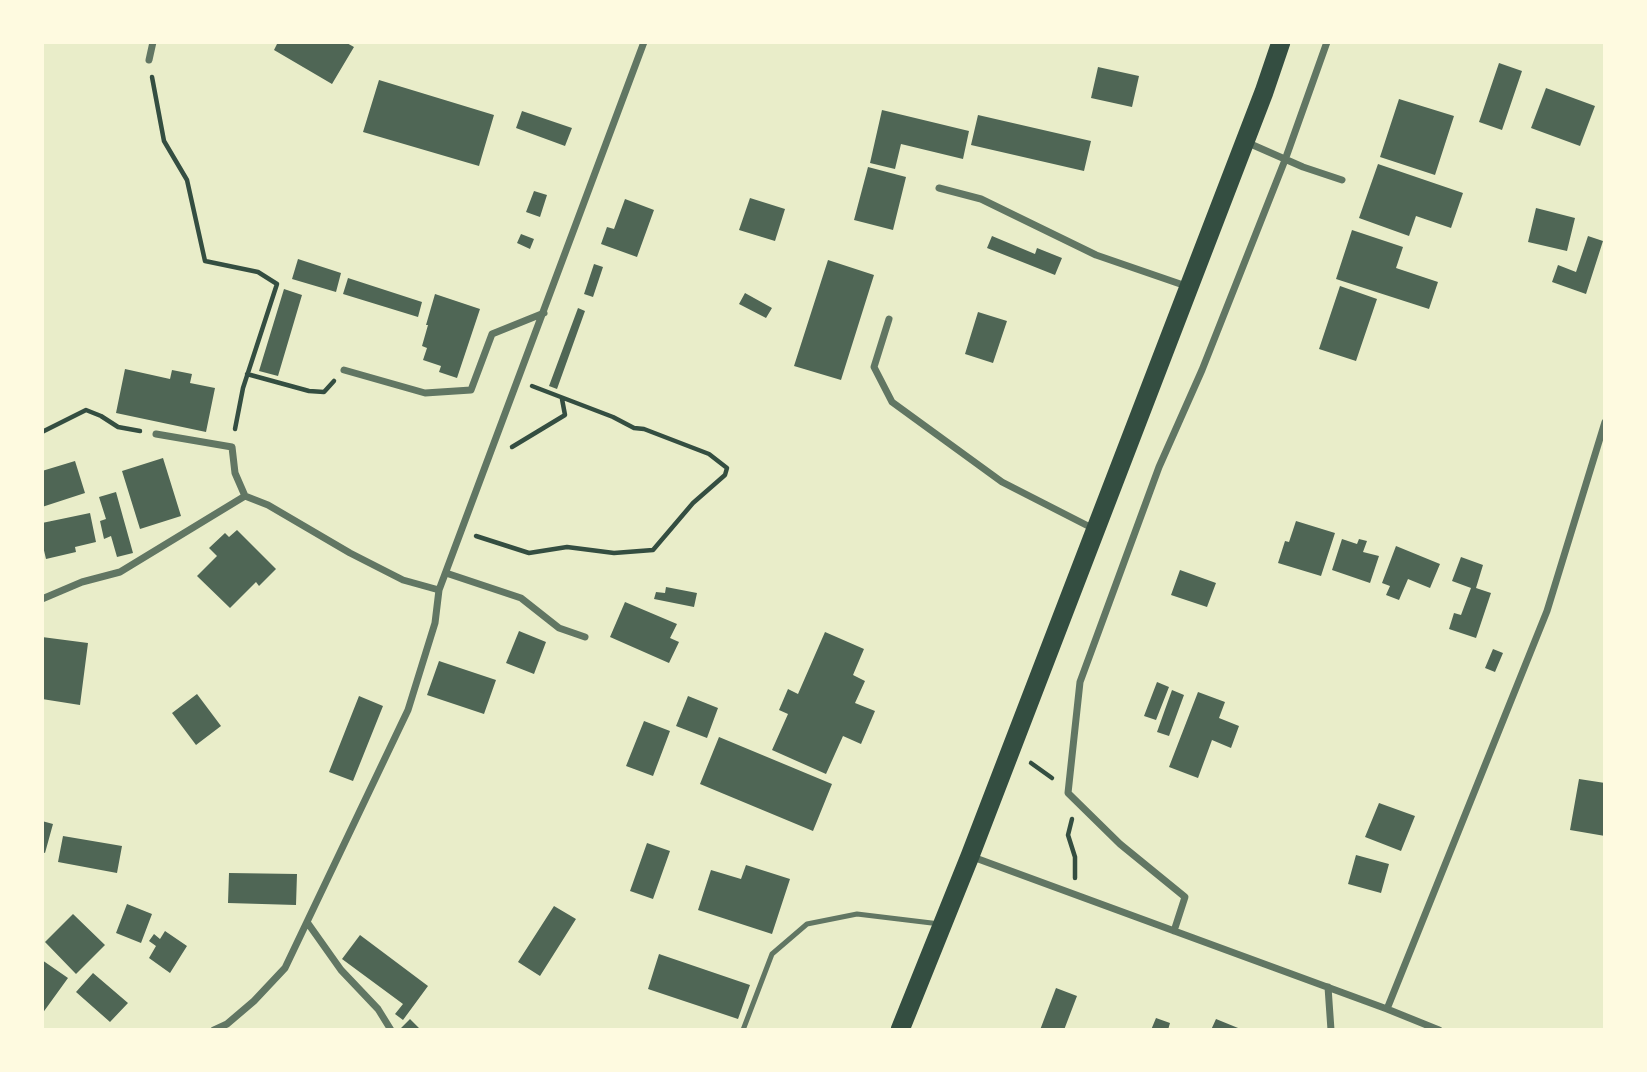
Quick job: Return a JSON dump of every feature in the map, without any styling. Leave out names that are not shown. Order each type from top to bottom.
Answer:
[{"type":"highway","points":[[900,1030],[970,856],[1281,42]]},
{"type":"street","points":[[149,60],[153,42]]},
{"type":"street","points":[[214,1030],[227,1024],[254,1001],[285,968],[408,710],[435,623],[439,590],[644,42]]},
{"type":"street","points":[[1174,931],[1185,897],[1119,844],[1068,793],[1080,682],[1159,467],[1202,370],[1285,160],[1327,42]]},
{"type":"street","points":[[1245,141],[1285,160],[1342,180]]},
{"type":"street","points":[[940,188],[981,199],[1096,255],[1189,287]]},
{"type":"street","points":[[344,370],[425,393],[471,390],[492,334],[544,313]]},
{"type":"street","points":[[889,319],[874,367],[892,402],[1002,482],[1095,530]]},
{"type":"street","points":[[1387,1009],[1547,611],[1605,422]]},
{"type":"street","points":[[156,434],[232,447],[235,473],[245,496],[268,505],[350,553],[403,580],[439,590]]},
{"type":"street","points":[[42,599],[82,582],[120,572],[245,496]]},
{"type":"street","points":[[446,573],[521,598],[559,628],[585,637]]},
{"type":"street","points":[[970,856],[1439,1030]]},
{"type":"street","points":[[307,922],[341,970],[378,1009],[391,1030]]},
{"type":"street","points":[[1328,987],[1331,1030]]},
{"type":"lane","points":[[743,1030],[772,954],[807,924],[857,914],[943,924]]},
{"type":"path","points":[[149,60],[164,141],[187,180],[205,261],[258,272],[277,284],[247,374],[232,447]]},
{"type":"path","points":[[247,374],[309,391],[324,392],[344,370]]},
{"type":"path","points":[[462,531],[529,554],[567,547],[614,553],[653,550],[693,503],[725,475],[727,468],[709,454],[644,429],[634,428],[519,380]]},
{"type":"path","points":[[486,465],[526,437],[565,415],[562,398]]},
{"type":"path","points":[[42,432],[86,410],[118,427],[156,434]]},
{"type":"path","points":[[1009,754],[1036,765],[1068,793]]},
{"type":"path","points":[[1074,895],[1075,857],[1068,835],[1077,801]]},
{"type":"building","points":[[278,42],[345,42],[354,47],[332,84],[274,50]]},
{"type":"building","points":[[1499,63],[1522,71],[1502,130],[1479,122]]},
{"type":"building","points":[[1098,67],[1139,76],[1132,107],[1091,98]]},
{"type":"building","points":[[379,80],[494,115],[479,166],[363,132]]},
{"type":"building","points":[[1546,88],[1595,106],[1580,146],[1531,128]]},
{"type":"building","points":[[1399,99],[1454,116],[1435,175],[1380,157]]},
{"type":"building","points":[[882,110],[969,131],[963,159],[901,144],[895,169],[870,163]]},
{"type":"building","points":[[522,111],[572,128],[565,146],[516,128]]},
{"type":"building","points":[[978,115],[1091,141],[1084,171],[971,145]]},
{"type":"building","points":[[1378,164],[1463,193],[1451,228],[1416,216],[1409,236],[1359,218]]},
{"type":"building","points":[[868,167],[906,177],[893,230],[854,220]]},
{"type":"building","points":[[534,191],[547,195],[540,217],[526,212]]},
{"type":"building","points":[[750,198],[785,209],[775,241],[739,230]]},
{"type":"building","points":[[625,199],[654,210],[637,257],[601,244],[607,227],[614,229]]},
{"type":"building","points":[[1536,208],[1575,218],[1567,251],[1528,242]]},
{"type":"building","points":[[1352,230],[1403,247],[1396,268],[1438,282],[1429,309],[1336,279]]},
{"type":"building","points":[[521,234],[534,239],[530,249],[517,243]]},
{"type":"building","points":[[992,236],[1035,254],[1037,248],[1062,258],[1055,275],[987,248]]},
{"type":"building","points":[[1588,236],[1603,241],[1586,294],[1552,282],[1558,265],[1576,272]]},
{"type":"building","points":[[298,259],[341,273],[336,292],[292,279]]},
{"type":"building","points":[[828,260],[874,275],[841,380],[794,366]]},
{"type":"building","points":[[594,264],[603,267],[593,297],[584,294]]},
{"type":"building","points":[[348,278],[422,302],[418,317],[343,294]]},
{"type":"building","points":[[1340,286],[1377,299],[1356,361],[1319,349]]},
{"type":"building","points":[[284,289],[302,295],[278,376],[259,371]]},
{"type":"building","points":[[745,293],[772,308],[766,318],[739,304]]},
{"type":"building","points":[[435,294],[480,309],[457,378],[439,372],[441,366],[423,360],[427,348],[422,346]]},
{"type":"building","points":[[578,308],[585,311],[557,389],[549,386]]},
{"type":"building","points":[[978,312],[1007,321],[993,363],[965,354]]},
{"type":"building","points":[[125,369],[170,379],[172,370],[192,374],[190,383],[215,388],[206,432],[116,413]]},
{"type":"building","points":[[163,458],[181,516],[140,529],[122,471]]},
{"type":"building","points":[[75,461],[85,493],[42,507],[42,471]]},
{"type":"building","points":[[116,492],[133,553],[117,557],[111,536],[104,539],[100,521],[106,519],[99,497]]},
{"type":"building","points":[[90,513],[96,542],[75,547],[76,552],[46,559],[42,523]]},
{"type":"building","points":[[1296,521],[1335,533],[1321,576],[1278,563],[1285,541],[1289,542]]},
{"type":"building","points":[[237,530],[276,569],[259,586],[256,582],[230,608],[197,576],[217,556],[209,548],[225,533],[229,537]]},
{"type":"building","points":[[1342,539],[1357,544],[1359,539],[1367,541],[1363,552],[1379,556],[1370,583],[1332,570]]},
{"type":"building","points":[[1396,546],[1440,564],[1430,588],[1408,579],[1399,600],[1386,595],[1390,586],[1382,583]]},
{"type":"building","points":[[1461,557],[1483,565],[1476,588],[1491,593],[1476,638],[1449,629],[1454,613],[1461,615],[1471,588],[1452,581]]},
{"type":"building","points":[[1180,570],[1216,583],[1207,607],[1171,595]]},
{"type":"building","points":[[666,587],[697,593],[694,607],[654,599],[656,592],[665,593]]},
{"type":"building","points":[[625,602],[677,624],[670,638],[679,642],[669,663],[610,637]]},
{"type":"building","points":[[519,631],[546,642],[534,674],[506,663]]},
{"type":"building","points":[[825,632],[864,649],[853,675],[865,681],[855,703],[875,711],[861,744],[843,736],[826,774],[772,750],[788,714],[779,710],[788,689],[798,694]]},
{"type":"building","points":[[42,637],[88,643],[80,705],[42,699]]},
{"type":"building","points":[[1493,649],[1503,653],[1495,672],[1485,668]]},
{"type":"building","points":[[439,661],[496,680],[484,714],[427,695]]},
{"type":"building","points":[[1157,682],[1169,687],[1156,720],[1144,716]]},
{"type":"building","points":[[1172,690],[1184,695],[1169,736],[1157,732]]},
{"type":"building","points":[[1198,692],[1225,702],[1219,718],[1239,726],[1231,748],[1212,740],[1198,778],[1169,767]]},
{"type":"building","points":[[197,694],[221,726],[196,745],[172,713]]},
{"type":"building","points":[[359,696],[383,706],[353,781],[329,772]]},
{"type":"building","points":[[688,696],[718,708],[707,738],[676,726]]},
{"type":"building","points":[[644,721],[670,731],[653,776],[626,766]]},
{"type":"building","points":[[719,737],[832,784],[813,831],[700,784]]},
{"type":"building","points":[[1579,779],[1605,783],[1605,836],[1570,830]]},
{"type":"building","points":[[1379,803],[1415,816],[1401,851],[1365,837]]},
{"type":"building","points":[[42,821],[53,824],[45,853],[42,852]]},
{"type":"building","points":[[63,836],[122,846],[117,873],[58,862]]},
{"type":"building","points":[[647,843],[670,851],[653,899],[630,891]]},
{"type":"building","points":[[1356,855],[1389,864],[1381,893],[1348,884]]},
{"type":"building","points":[[746,865],[790,879],[772,934],[698,910],[711,870],[741,879]]},
{"type":"building","points":[[229,873],[297,874],[296,905],[228,903]]},
{"type":"building","points":[[127,904],[152,914],[141,943],[116,933]]},
{"type":"building","points":[[554,906],[576,919],[540,976],[518,962]]},
{"type":"building","points":[[73,914],[105,945],[76,974],[45,942]]},
{"type":"building","points":[[165,931],[187,946],[170,973],[149,958],[156,946],[149,941],[154,934],[160,939]]},
{"type":"building","points":[[360,935],[428,986],[403,1020],[395,1014],[403,1004],[342,959]]},
{"type":"building","points":[[659,954],[750,985],[738,1019],[648,989]]},
{"type":"building","points":[[42,960],[68,978],[42,1014]]},
{"type":"building","points":[[93,973],[128,1003],[110,1022],[76,992]]},
{"type":"building","points":[[1056,988],[1077,996],[1064,1030],[1040,1030]]},
{"type":"building","points":[[1156,1018],[1170,1023],[1168,1030],[1151,1030]]},
{"type":"building","points":[[410,1019],[421,1030],[399,1030]]},
{"type":"building","points":[[1216,1019],[1243,1030],[1211,1030]]}]
